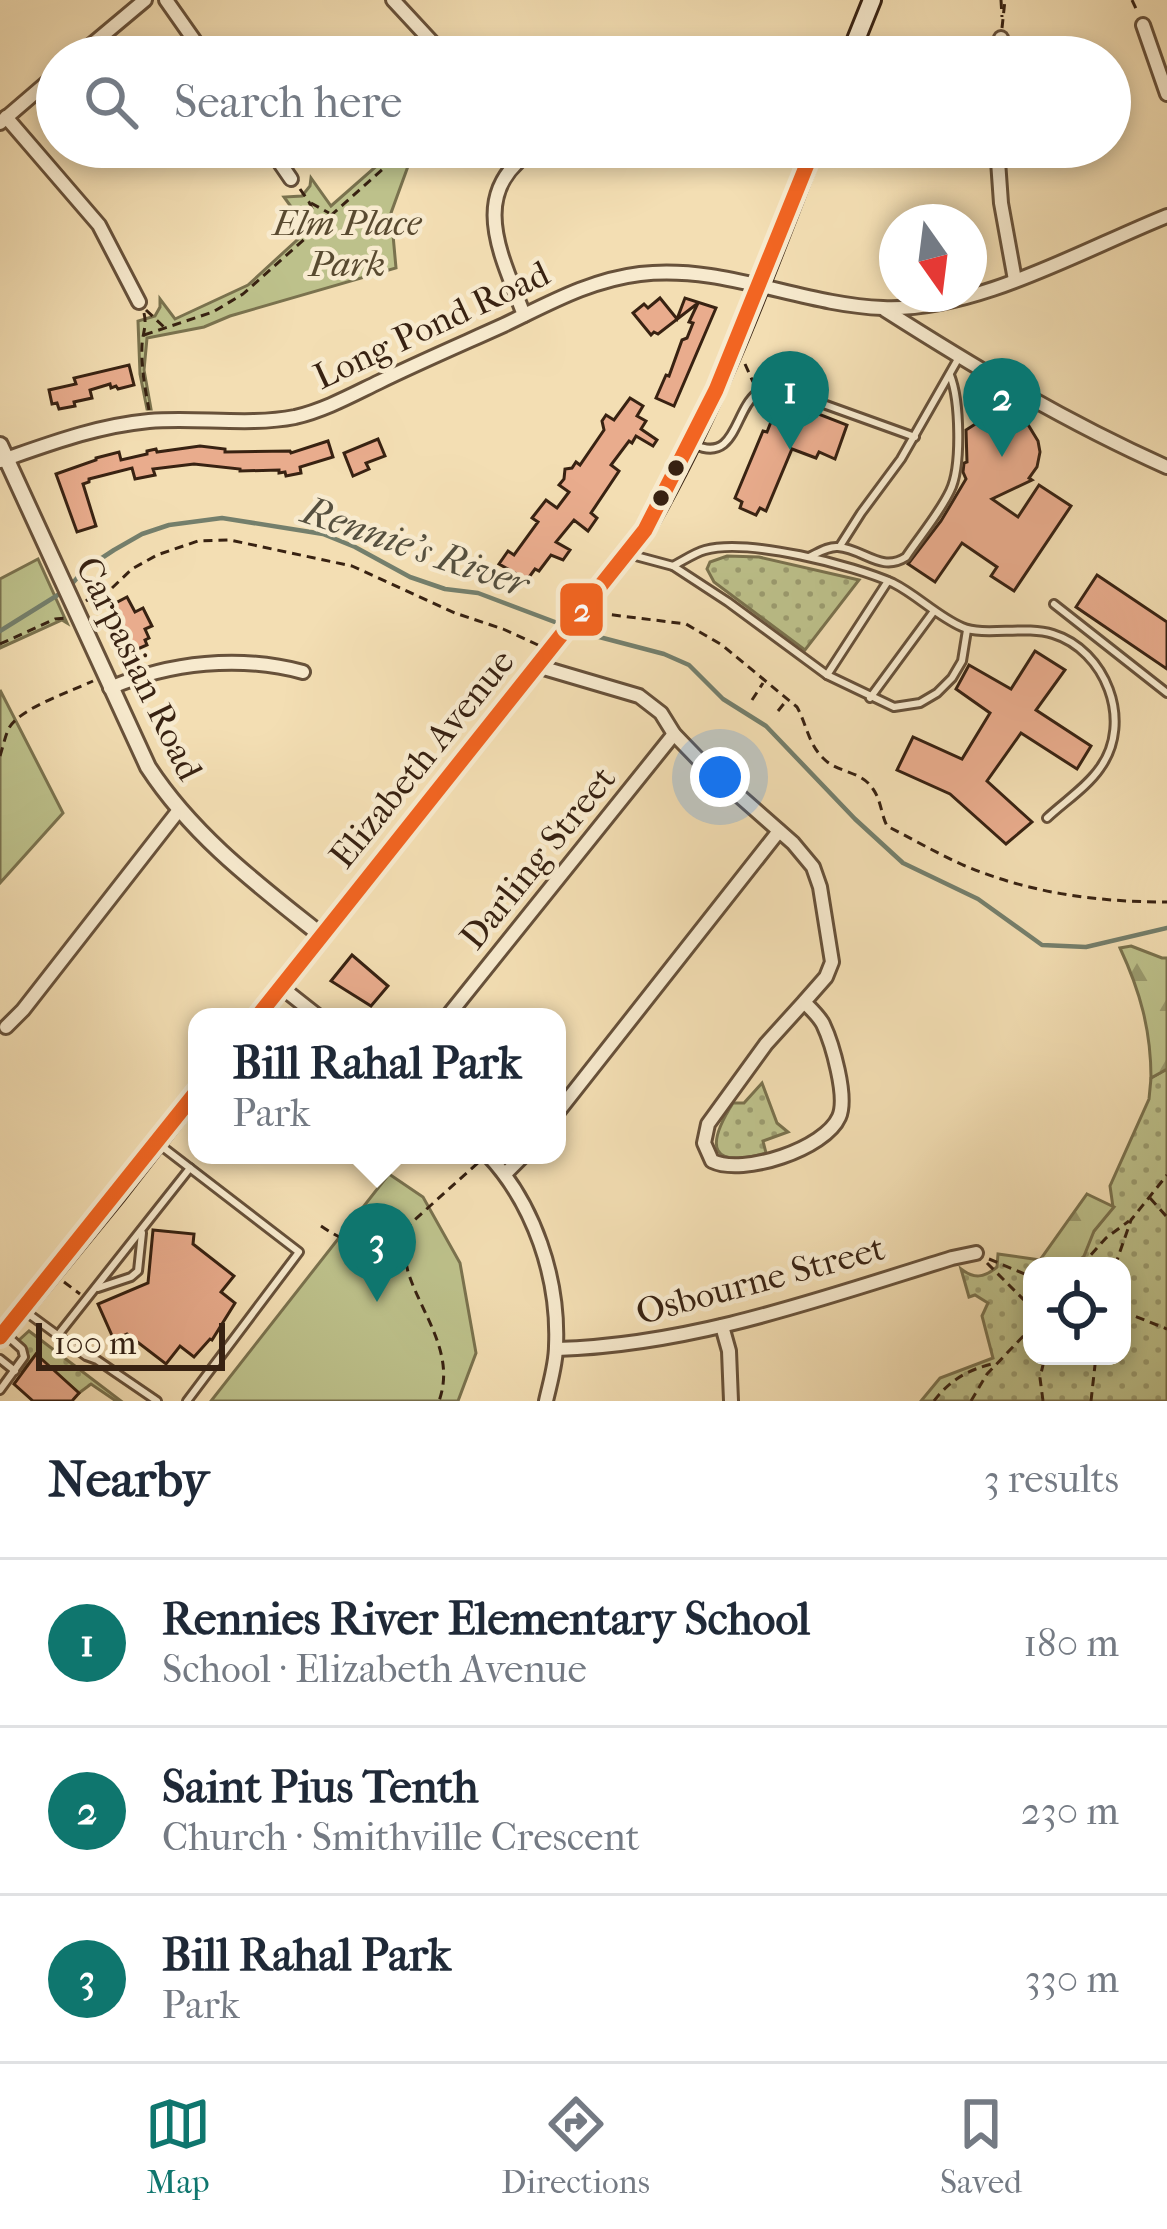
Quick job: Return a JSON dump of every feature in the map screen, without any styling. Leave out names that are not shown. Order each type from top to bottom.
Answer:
[{"type":"main road","points":[[857,36],[872,0]]},
{"type":"main road","name":"Elizabeth Avenue","points":[[264,1008],[537,666],[548,643],[585,615],[655,513],[692,443],[806,168]]},
{"type":"main road","points":[[2,1335],[188,1103]]},
{"type":"street","points":[[102,36],[145,0]]},
{"type":"street","points":[[166,0],[191,36]]},
{"type":"street","points":[[393,0],[426,36]]},
{"type":"street","points":[[1143,25],[1167,94]]},
{"type":"street","points":[[36,92],[3,120],[36,156]]},
{"type":"street","points":[[47,168],[99,225],[139,302]]},
{"type":"street","points":[[283,168],[291,179]]},
{"type":"street","points":[[513,168],[502,182],[494,217],[497,247],[524,315]]},
{"type":"street","points":[[999,168],[1006,241],[1016,280]]},
{"type":"street","points":[[987,290],[1167,215]]},
{"type":"street","name":"Long Pond Road","points":[[2,455],[118,425],[295,417],[589,286],[638,274],[679,272],[879,308]]},
{"type":"street","points":[[888,312],[1104,438],[1167,466]]},
{"type":"street","name":"Carpasian Road","points":[[2,455],[148,767],[179,811],[223,855],[321,935]]},
{"type":"street","points":[[110,688],[158,671],[206,664],[279,665],[303,672]]},
{"type":"street","points":[[537,666],[639,696],[661,713],[674,734],[805,855],[820,886],[830,970],[766,1044],[708,1124],[704,1143],[712,1161],[734,1167],[778,1157],[817,1139],[838,1120],[842,1096],[825,1028],[804,1002]]},
{"type":"street","name":"Darling Street","points":[[454,1008],[674,734]]},
{"type":"street","points":[[6,1027],[179,811]]},
{"type":"street","points":[[566,1102],[779,831]]},
{"type":"street","points":[[281,987],[308,1008]]},
{"type":"street","points":[[492,1164],[505,1174],[530,1217],[547,1266],[556,1349],[546,1401]]},
{"type":"street","points":[[505,1174],[515,1164]]},
{"type":"street","name":"Osbourne Street","points":[[556,1349],[632,1344],[722,1326],[976,1253]]},
{"type":"street","points":[[722,1326],[729,1351],[731,1401]]},
{"type":"lane","points":[[840,547],[915,437],[959,356]]},
{"type":"lane","points":[[809,557],[840,547],[885,564],[906,557],[954,479],[956,391],[950,375]]},
{"type":"lane","points":[[692,443],[710,450],[724,445],[758,392],[776,387],[915,437]]},
{"type":"lane","points":[[673,566],[705,550],[730,546],[809,557],[888,581],[967,629],[1050,632],[1070,641],[1101,669],[1114,706],[1114,724],[1100,769],[1047,818]]},
{"type":"lane","points":[[628,554],[673,566],[827,675],[894,707],[920,703],[952,678],[962,661],[967,629]]},
{"type":"lane","points":[[827,675],[888,581]]},
{"type":"lane","points":[[1054,604],[1167,694]]},
{"type":"lane","points":[[869,698],[934,611]]},
{"type":"lane","points":[[157,1143],[299,1252],[187,1401]]},
{"type":"lane","points":[[58,1335],[190,1168]]},
{"type":"lane","points":[[94,1289],[139,1271],[142,1229]]},
{"type":"lane","points":[[22,1310],[157,1401]]},
{"type":"lane","points":[[0,1390],[24,1353],[2,1335]]},
{"type":"lane","points":[[0,1359],[15,1371]]},
{"type":"path","points":[[1003,0],[1003,18]]},
{"type":"path","points":[[1132,0],[1143,25]]},
{"type":"path","points":[[143,335],[213,312],[243,294],[383,168]]},
{"type":"path","points":[[291,179],[309,202],[318,224]]},
{"type":"path","points":[[309,202],[330,213]]},
{"type":"path","points":[[139,302],[166,329]]},
{"type":"path","points":[[139,302],[147,321],[142,372],[150,411]]},
{"type":"path","points":[[742,356],[758,392]]},
{"type":"path","points":[[0,644],[75,611],[157,555],[198,541],[230,540],[352,566],[443,608],[548,643]]},
{"type":"path","points":[[585,615],[686,624],[722,645],[797,707],[808,738],[825,761],[871,785],[887,826],[962,864],[1064,896],[1104,902],[1167,902]]},
{"type":"path","points":[[0,756],[9,727],[19,718],[94,680]]},
{"type":"path","points":[[752,700],[764,682]]},
{"type":"path","points":[[778,711],[787,699]]},
{"type":"path","points":[[321,1226],[352,1243],[370,1243],[401,1232],[477,1164]]},
{"type":"path","points":[[1117,1257],[1131,1220],[1167,1175]]},
{"type":"path","points":[[1149,1196],[1167,1216]]},
{"type":"path","points":[[1089,1257],[1131,1220]]},
{"type":"path","points":[[401,1232],[409,1274],[440,1347],[444,1387],[439,1401]]},
{"type":"path","points":[[976,1253],[1023,1273]]},
{"type":"path","points":[[976,1253],[1023,1299]]},
{"type":"path","points":[[67,1284],[81,1295]]},
{"type":"path","points":[[1131,1315],[1167,1329]]},
{"type":"path","points":[[971,1401],[1023,1336]]},
{"type":"path","points":[[934,1401],[944,1388],[972,1370],[997,1363]]},
{"type":"path","points":[[1043,1365],[1043,1401]]},
{"type":"path","points":[[1091,1401],[1095,1365]]},
{"type":"green space","name":"Elm Place Park","points":[[374,168],[407,168],[391,213],[396,268],[204,327],[147,338],[144,370],[151,409],[147,409],[138,321],[155,316],[160,299],[175,319],[248,285],[308,230],[284,197],[302,196],[311,178],[331,206]]},
{"type":"green space","points":[[727,556],[759,557],[859,580],[805,650],[714,582],[707,569],[710,562]]},
{"type":"green space","points":[[38,559],[67,623],[62,620],[0,648],[0,579]]},
{"type":"green space","points":[[0,690],[63,813],[0,883]]},
{"type":"green space","points":[[1131,946],[1167,958],[1167,1069],[1151,1078],[1143,1011],[1120,948]]},
{"type":"green space","points":[[1167,1069],[1167,1401],[921,1401],[940,1378],[993,1358],[982,1316],[988,1303],[975,1295],[969,1297],[961,1269],[975,1276],[988,1273],[997,1267],[998,1254],[1023,1258],[1023,1365],[1131,1365],[1131,1257],[1078,1257],[1113,1207],[1110,1186],[1149,1099],[1151,1078]]},
{"type":"green space","points":[[762,1083],[777,1123],[788,1132],[763,1141],[766,1153],[724,1156],[716,1142],[724,1118],[733,1103],[744,1103]]},
{"type":"green space","points":[[389,1174],[423,1197],[460,1263],[476,1353],[458,1401],[211,1401]]},
{"type":"green space","points":[[1087,1194],[1114,1207],[1094,1231],[1083,1257],[1042,1257]]},
{"type":"green space","points":[[29,1331],[121,1401],[91,1384],[79,1393],[36,1355],[21,1372],[28,1356],[18,1341]]},
{"type":"building","points":[[660,298],[677,319],[685,298],[716,308],[674,406],[656,398],[687,338],[698,303],[658,334],[651,335],[633,313]]},
{"type":"building","points":[[129,365],[134,385],[118,389],[110,384],[90,390],[92,398],[74,402],[75,406],[59,409],[57,403],[52,404],[49,390],[76,384],[74,378]]},
{"type":"building","points":[[630,398],[643,406],[637,416],[646,421],[641,429],[657,440],[653,446],[636,436],[629,441],[611,465],[619,471],[591,513],[597,518],[588,531],[574,520],[556,542],[570,550],[563,560],[551,555],[527,580],[499,564],[508,551],[514,555],[538,522],[532,518],[546,500],[557,508],[569,492],[559,485],[565,469],[576,462],[580,465],[604,430],[606,415],[614,420]]},
{"type":"building","points":[[780,399],[847,425],[835,459],[792,449],[766,511],[760,508],[756,515],[740,508],[742,502],[735,498]]},
{"type":"building","points":[[991,414],[1008,414],[1027,423],[1040,452],[1032,480],[992,499],[1018,517],[1039,485],[1071,506],[1014,591],[991,576],[997,567],[962,543],[935,582],[908,564],[966,479],[966,430]]},
{"type":"building","points":[[378,439],[385,456],[366,463],[369,469],[353,476],[344,453]]},
{"type":"building","points":[[328,441],[333,457],[286,476],[279,470],[240,471],[194,464],[153,469],[155,475],[135,479],[132,468],[89,479],[83,484],[96,526],[77,532],[56,474],[119,452],[121,460],[156,449],[200,446],[225,452],[291,453]]},
{"type":"building","points":[[1097,575],[1167,622],[1167,669],[1076,607]]},
{"type":"building","points":[[127,597],[135,612],[143,608],[152,626],[145,629],[147,645],[133,651],[110,606]]},
{"type":"building","points":[[1035,651],[1065,670],[1036,710],[1091,746],[1077,769],[1021,733],[987,781],[1032,822],[1006,844],[950,794],[897,770],[913,737],[962,759],[990,713],[956,689],[969,665],[1011,689]]},
{"type":"building","points":[[352,955],[388,986],[371,1006],[331,981]]},
{"type":"building","points":[[153,1230],[194,1234],[193,1244],[234,1276],[221,1292],[235,1303],[212,1340],[194,1357],[180,1346],[166,1364],[127,1334],[114,1340],[98,1304],[148,1283]]},
{"type":"building","points":[[36,1354],[79,1393],[72,1401],[33,1401],[14,1384]]},
{"type":"waterway","name":"Rennie's River","points":[[70,586],[85,569],[114,550],[169,525],[222,518],[323,534],[410,577],[445,589],[478,593],[584,633],[689,665],[723,699],[766,726],[903,863],[978,899],[1042,945],[1086,947],[1167,928]]},
{"type":"waterway","name":"Rennie's River","points":[[0,631],[61,593]]},
{"type":"transit line","name":"2","points":[[264,1008],[645,530],[716,390],[806,168]]},
{"type":"transit line","name":"2","points":[[0,1337],[188,1102]]},
{"type":"place","name":"Rennies River Elementary School","points":[[790,450]]},
{"type":"place","name":"Saint Pius Tenth","points":[[1002,457]]},
{"type":"place","name":"Bill Rahal Park","points":[[377,1302]]}]
